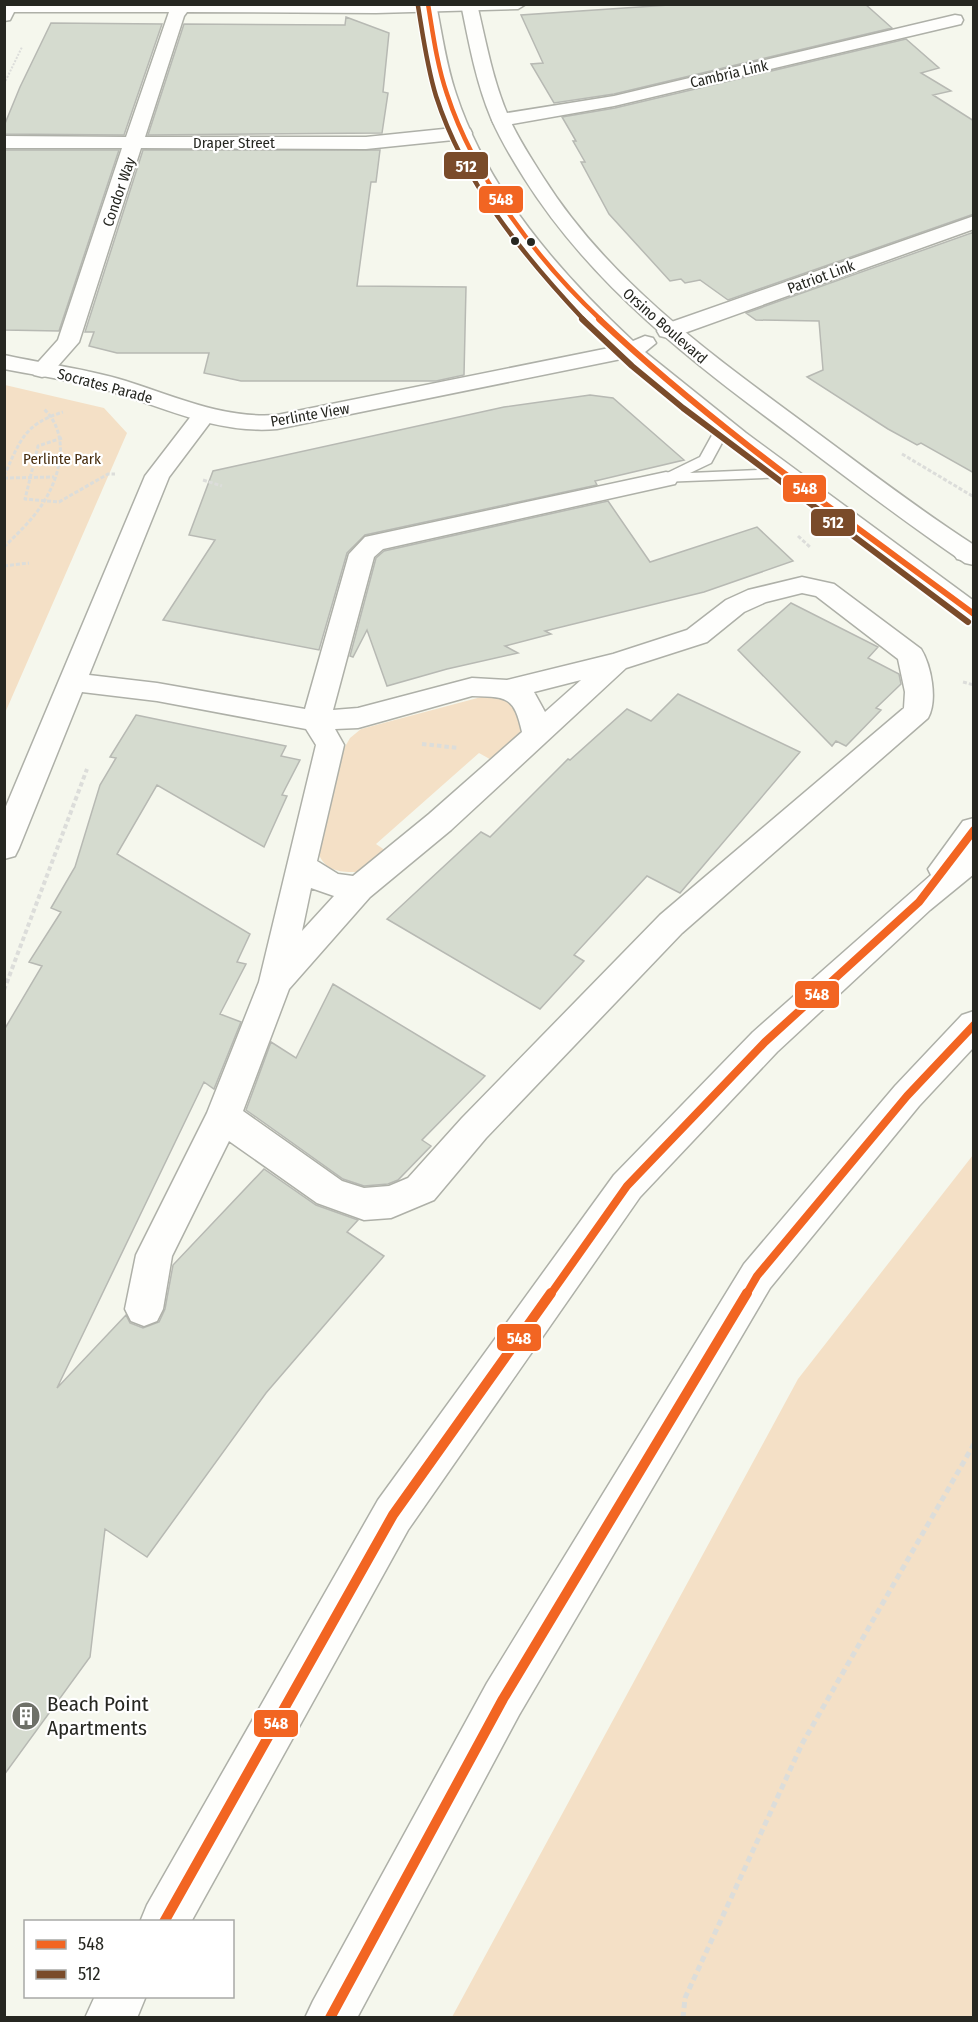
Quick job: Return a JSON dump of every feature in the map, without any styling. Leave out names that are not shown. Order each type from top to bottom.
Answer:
[{"type":"street","points":[[8,9],[518,4]]},
{"type":"street","name":"Orsino Boulevard","points":[[469,5],[486,80],[501,120],[543,195],[580,245],[619,286],[668,331],[722,374],[971,555]]},
{"type":"street","name":"Condor Way","points":[[42,370],[69,342],[176,14],[185,6]]},
{"type":"street","points":[[428,6],[443,81],[463,133],[515,226],[565,288],[629,351],[723,428],[974,614]]},
{"type":"street","points":[[936,10],[974,30]]},
{"type":"street","name":"Cambria Link","points":[[501,120],[614,101],[955,20]]},
{"type":"street","name":"Draper Street","points":[[4,142],[366,143],[463,133]]},
{"type":"street","name":"Patriot Link","points":[[668,331],[974,222]]},
{"type":"street","name":"Perlinte View","points":[[203,416],[253,424],[277,422],[629,351],[668,331]]},
{"type":"street","name":"Socrates Parade","points":[[4,362],[117,386],[203,416]]},
{"type":"street","points":[[4,848],[157,476],[203,416]]},
{"type":"street","points":[[144,1309],[154,1255],[224,1115],[275,982],[300,864],[330,745],[316,721],[362,554],[374,543],[666,479]]},
{"type":"street","points":[[224,1115],[243,1132],[330,1192],[364,1204],[391,1202],[421,1189],[474,1128],[671,924],[918,711],[918,692],[911,655],[825,590],[802,585],[757,596],[735,606],[697,636],[619,661],[507,689]]},
{"type":"street","points":[[275,982],[359,889],[440,822],[619,661]]},
{"type":"street","points":[[72,682],[148,690],[316,721],[358,718],[472,687],[507,689],[522,694],[531,707],[537,735]]},
{"type":"street","points":[[919,902],[974,829]]},
{"type":"street","points":[[165,1920],[393,1515],[627,1186],[765,1042],[919,902],[974,857]]},
{"type":"street","points":[[300,864],[313,876],[331,885],[359,889]]},
{"type":"street","points":[[330,2018],[503,1699],[757,1276],[907,1096],[974,1024]]},
{"type":"street","points":[[110,2018],[121,1998]]},
{"type":"lane","points":[[666,479],[706,460],[723,428]]},
{"type":"lane","points":[[666,479],[784,474]]},
{"type":"path","points":[[4,547],[44,502],[54,477],[62,438],[52,415],[36,404]]},
{"type":"path","points":[[52,415],[36,420],[20,439],[4,477],[54,477]]},
{"type":"path","points":[[62,438],[39,446],[25,500],[59,502],[108,474],[117,474]]},
{"type":"path","points":[[205,473],[197,479],[222,486]]},
{"type":"path","points":[[4,566],[29,562]]},
{"type":"path","points":[[419,744],[436,744],[462,749]]},
{"type":"path","points":[[4,990],[91,758]]},
{"type":"path","points":[[683,2018],[685,1998],[802,1744],[974,1444]]},
{"type":"green space","name":"Perlinte Park","points":[[5,385],[104,408],[127,433],[5,713]]},
{"type":"green space","points":[[485,696],[501,699],[514,706],[524,724],[521,735],[495,762],[479,753],[376,844],[389,853],[370,871],[344,872],[329,867],[319,855],[317,846],[342,752],[350,738],[361,729]]},
{"type":"green space","points":[[973,1155],[973,2017],[452,2017],[798,1379]]},
{"type":"building","points":[[684,4],[865,4],[892,28],[614,94],[554,103],[531,64],[543,63],[521,15]]},
{"type":"building","points":[[346,17],[389,33],[383,92],[388,93],[382,133],[148,135],[184,24],[345,25]]},
{"type":"building","points":[[51,23],[162,24],[124,135],[4,134],[4,126],[20,87]]},
{"type":"building","points":[[906,39],[939,68],[921,73],[951,91],[933,95],[974,121],[974,214],[728,300],[700,280],[685,283],[681,279],[670,281],[609,214],[581,162],[585,162],[562,117],[615,108]]},
{"type":"building","points":[[4,150],[119,150],[59,331],[4,330]]},
{"type":"building","points":[[143,150],[380,150],[376,182],[371,182],[357,286],[466,287],[464,375],[436,381],[241,381],[204,373],[209,353],[117,353],[89,346],[94,332],[85,332]]},
{"type":"building","points":[[974,232],[974,473],[921,443],[917,445],[888,429],[807,377],[823,370],[819,321],[756,320],[746,313]]},
{"type":"building","points":[[590,395],[613,398],[684,460],[595,481],[597,485],[365,535],[347,553],[319,650],[163,620],[215,540],[189,535],[213,471],[504,407]]},
{"type":"building","points":[[608,501],[650,562],[757,527],[793,561],[704,592],[545,631],[551,634],[505,646],[518,653],[447,669],[387,686],[367,630],[353,657],[350,656],[376,558],[384,551]]},
{"type":"building","points":[[791,603],[878,647],[868,658],[899,674],[901,684],[876,708],[881,710],[846,746],[836,741],[832,746],[738,650]]},
{"type":"building","points":[[678,694],[800,752],[680,893],[647,876],[574,955],[584,961],[540,1009],[387,919],[481,832],[490,837],[568,759],[570,760],[627,709],[651,721]]},
{"type":"building","points":[[136,715],[286,746],[281,756],[300,760],[282,795],[287,796],[264,847],[157,785],[117,854],[250,934],[237,962],[246,964],[220,1014],[241,1022],[214,1089],[204,1082],[57,1388],[126,1315],[130,1323],[143,1328],[159,1322],[165,1309],[173,1265],[264,1169],[316,1205],[358,1220],[347,1232],[384,1256],[266,1393],[147,1557],[105,1529],[90,1657],[4,1775],[4,1030],[42,966],[29,962],[61,912],[51,908],[75,867],[100,785],[116,758],[110,757]]},
{"type":"building","points":[[333,984],[485,1076],[422,1140],[431,1146],[398,1180],[388,1184],[364,1186],[343,1179],[246,1110],[271,1042],[296,1058]]},
{"type":"transit line","name":"548","points":[[428,4],[434,43],[451,106],[479,164],[512,218],[551,267],[593,313],[639,357],[688,398],[737,438],[974,614]]},
{"type":"transit line","name":"512","points":[[418,6],[432,82],[440,107],[467,167],[501,222],[540,274],[584,321],[632,366],[683,408],[968,622]]},
{"type":"transit line","name":"548","points":[[165,1920],[393,1515],[627,1186],[765,1042],[919,902],[974,830]]},
{"type":"transit line","name":"548","points":[[330,2018],[503,1699],[757,1276],[907,1096],[974,1025]]},
{"type":"place","name":"Beach Point Apartments","points":[[26,1716]]}]
